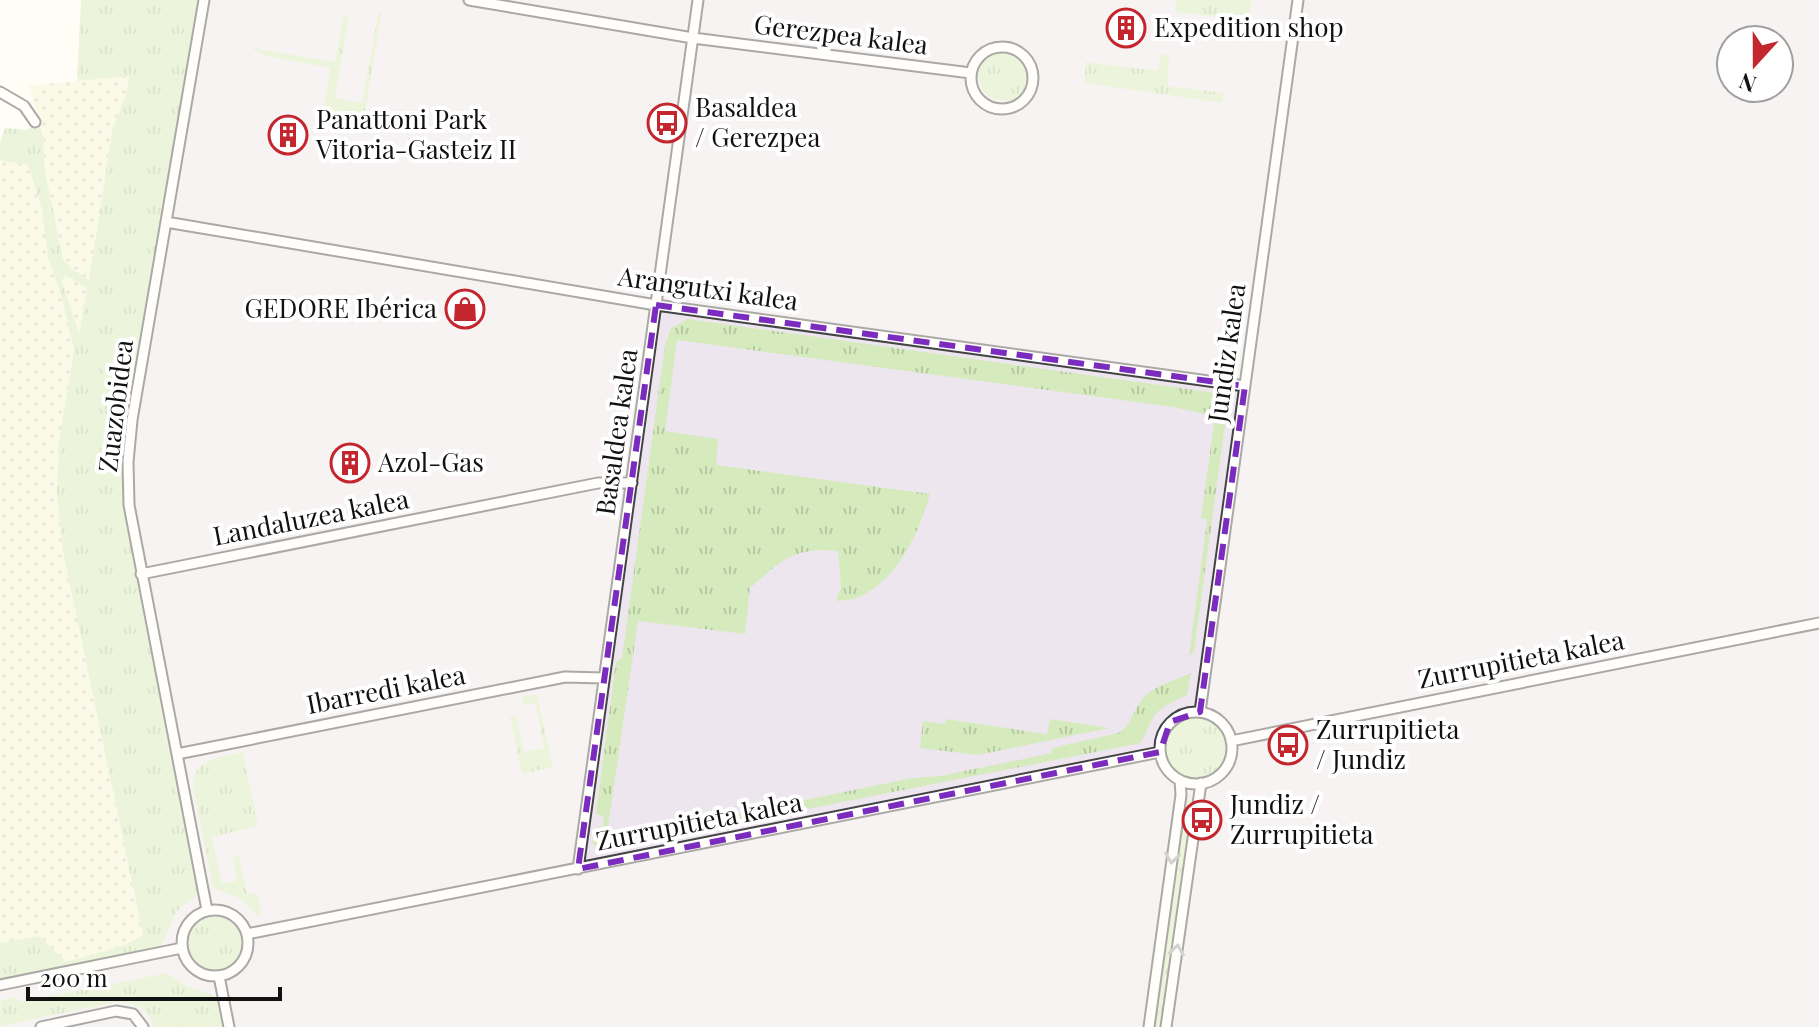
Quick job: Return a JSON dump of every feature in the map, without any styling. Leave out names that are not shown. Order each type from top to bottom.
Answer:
[{"type":"street","name":"Zuazobidea","points":[[204,0],[132,420],[128,462],[129,505],[141,574],[207,910]]},
{"type":"street","name":"Gerezpea kalea","points":[[469,0],[693,38],[971,73]]},
{"type":"street","name":"Basaldea kalea","points":[[578,869],[698,0]]},
{"type":"street","name":"Jundiz kalea","points":[[1200,712],[1298,0]]},
{"type":"street","points":[[1003,47],[1014,49],[1024,56],[1033,76],[1026,98],[1006,109],[984,103],[976,95],[971,85],[971,73],[974,63],[982,54],[992,48],[1003,47]]},
{"type":"street","points":[[0,92],[24,106],[35,122]]},
{"type":"street","name":"Arangutxi kalea","points":[[166,222],[656,305],[1245,386]]},
{"type":"street","name":"Landaluzea kalea","points":[[141,574],[598,483],[632,483]]},
{"type":"street","name":"Zurrupitieta kalea","points":[[1231,741],[1819,623]]},
{"type":"street","name":"Ibarredi kalea","points":[[177,754],[565,677],[604,678]]},
{"type":"street","points":[[1200,712],[1217,719],[1231,741],[1227,765],[1216,777],[1201,783],[1180,780],[1166,769],[1160,752],[1162,736],[1170,722],[1184,714],[1200,712]]},
{"type":"street","name":"Zurrupitieta kalea","points":[[247,934],[1160,752]]},
{"type":"street","points":[[1149,1027],[1181,795],[1180,780]]},
{"type":"street","points":[[1166,1027],[1201,783]]},
{"type":"street","points":[[207,910],[232,914],[239,919],[247,934],[245,958],[234,970],[219,976],[199,972],[185,958],[182,948],[187,924],[207,910]]},
{"type":"street","points":[[0,985],[182,948]]},
{"type":"street","points":[[219,976],[229,1027]]},
{"type":"street","points":[[41,1027],[116,1011],[133,1014],[143,1027]]},
{"type":"highlighted area","points":[[656,305],[1245,386],[1200,712],[1170,722],[1160,752],[578,869]]},
{"type":"shaded area","points":[[198,0],[1819,0],[1819,1027],[0,1027],[0,979],[161,946],[177,911],[188,901],[127,521],[124,457],[127,417]]},
{"type":"shaded area","points":[[129,75],[126,94],[113,127],[89,280],[63,259],[45,171],[43,136],[29,86]]},
{"type":"shaded area","points":[[0,160],[28,165],[42,210],[48,258],[60,291],[74,350],[59,440],[57,496],[62,547],[143,936],[125,945],[66,962],[39,936],[0,943]]},
{"type":"shaded area","points":[[65,275],[87,288],[79,335],[62,281]]},
{"type":"green space","points":[[81,0],[198,0],[127,417],[124,496],[133,560],[198,894],[177,911],[161,946],[0,979],[0,943],[39,936],[66,962],[125,945],[143,935],[62,547],[57,496],[59,440],[74,350],[60,291],[48,258],[42,210],[28,165],[0,160],[0,143],[5,128],[28,130],[37,116],[63,259],[89,280],[113,127],[126,94],[129,76],[77,81]],"holes":[[[65,275],[87,288],[79,334],[62,281]]]},
{"type":"green space","points":[[1176,0],[1252,0],[1249,20],[1175,12]]},
{"type":"green space","points":[[378,14],[382,14],[364,118],[327,112],[324,107],[330,68],[266,56],[253,48],[335,62],[344,15],[349,16],[335,98],[362,103]]},
{"type":"green space","points":[[996,52],[1015,57],[1025,67],[1026,81],[1018,99],[990,97],[978,81],[976,72],[984,58]]},
{"type":"green space","points":[[1160,54],[1169,56],[1168,86],[1224,93],[1222,103],[1085,83],[1085,62],[1158,71]]},
{"type":"green space","points":[[688,319],[1217,393],[1225,401],[1227,410],[1194,652],[1189,656],[1207,520],[1201,518],[1215,416],[1173,407],[677,340],[665,431],[718,439],[716,465],[930,494],[920,523],[897,566],[874,588],[858,597],[836,601],[841,587],[838,551],[810,551],[780,563],[750,588],[745,634],[638,621],[608,827],[617,836],[637,833],[642,839],[640,843],[603,850],[595,847],[592,840],[596,840],[598,826],[603,827],[604,818],[596,813],[616,662],[622,658],[665,345],[671,328]]},
{"type":"green space","points":[[1191,673],[1187,695],[1157,713],[1141,743],[722,826],[716,824],[717,818],[1052,753],[1052,748],[1118,733],[1145,696]]},
{"type":"green space","points":[[537,694],[553,767],[522,774],[510,717],[516,715],[524,752],[544,748],[535,703],[524,705],[522,696]]},
{"type":"green space","points":[[1196,718],[1218,726],[1226,748],[1218,770],[1196,778],[1174,770],[1166,748],[1174,726]]},
{"type":"green space","points":[[946,719],[1047,734],[1050,719],[1109,728],[978,755],[920,748],[923,721],[945,724]]},
{"type":"green space","points":[[243,752],[258,826],[212,837],[222,883],[237,881],[233,857],[239,856],[247,894],[257,893],[262,915],[257,915],[241,899],[213,888],[193,786],[194,777],[203,764]]},
{"type":"green space","points":[[1184,799],[1193,799],[1161,1027],[1153,1027]]},
{"type":"green space","points":[[215,915],[235,923],[243,943],[235,963],[215,971],[195,963],[187,943],[195,923]]},
{"type":"green space","points":[[166,973],[187,986],[218,997],[223,1027],[153,1027],[140,1008],[118,1002],[0,1026],[1,1000],[15,997],[23,1002]]},
{"type":"place","name":"Expedition shop","points":[[1126,28]]},
{"type":"place","name":"Basaldea / Gerezpea","points":[[667,123]]},
{"type":"place","name":"Panattoni Park Vitoria-Gasteiz II","points":[[288,135]]},
{"type":"place","name":"GEDORE Ibérica","points":[[465,309]]},
{"type":"place","name":"Azol-Gas","points":[[350,463]]},
{"type":"place","name":"Zurrupitieta / Jundiz","points":[[1288,745]]},
{"type":"place","name":"Jundiz / Zurrupitieta","points":[[1202,820]]}]
